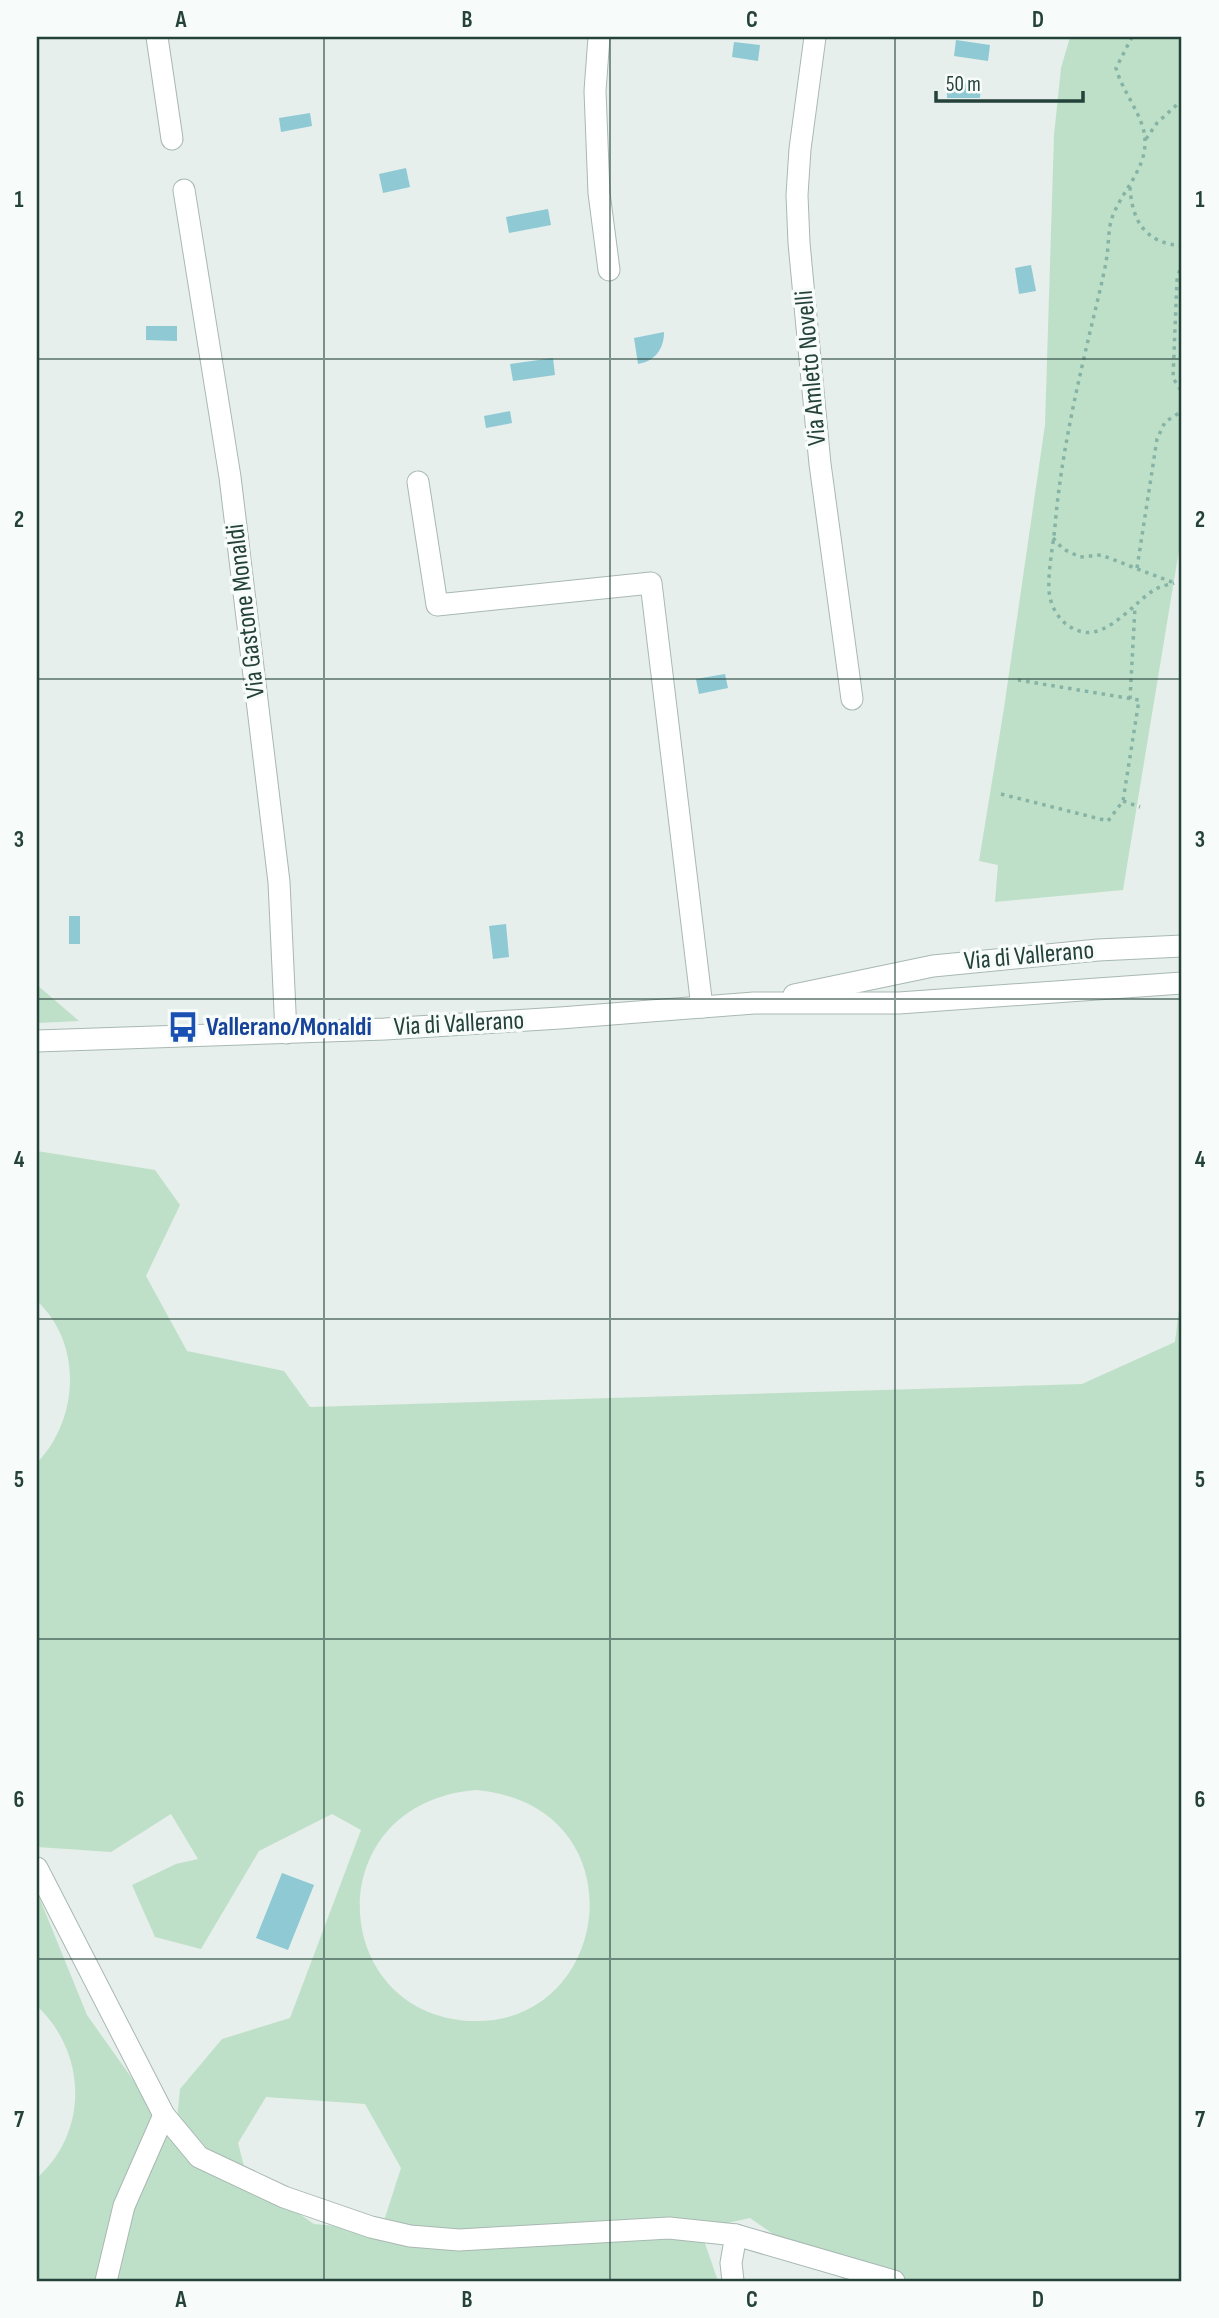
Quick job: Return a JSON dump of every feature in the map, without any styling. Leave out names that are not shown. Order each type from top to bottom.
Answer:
[{"type":"street","points":[[157,37],[172,139]]},
{"type":"street","points":[[599,37],[595,104],[599,193],[609,270]]},
{"type":"street","name":"Via Amleto Novelli","points":[[815,37],[800,149],[797,195],[799,243],[820,464],[852,699]]},
{"type":"street","name":"Via Gastone Monaldi","points":[[184,190],[230,477],[279,883],[286,1033]]},
{"type":"street","points":[[418,482],[437,605],[651,583],[702,1007]]},
{"type":"street","name":"Via di Vallerano","points":[[754,1003],[933,966],[1098,950],[1182,947]]},
{"type":"street","name":"Via di Vallerano","points":[[37,1041],[286,1033],[548,1019],[754,1003],[911,1003],[1182,983]]},
{"type":"street","points":[[37,1868],[164,2115],[199,2157],[284,2197],[371,2227],[410,2236],[459,2240],[669,2228],[736,2235],[894,2281]]},
{"type":"street","points":[[106,2281],[124,2206],[164,2115]]},
{"type":"street","points":[[733,2281],[731,2263],[736,2235]]},
{"type":"path","points":[[1132,37],[1116,68],[1120,83],[1137,113],[1146,139]]},
{"type":"path","points":[[1054,538],[1063,549],[1080,557],[1101,555],[1174,583],[1156,589],[1126,616],[1100,629],[1084,632],[1068,625],[1055,613],[1049,591],[1054,538],[1067,432],[1107,259],[1111,221],[1140,164],[1146,139],[1157,123],[1182,100]]},
{"type":"path","points":[[1130,185],[1132,209],[1142,228],[1170,245],[1182,246]]},
{"type":"path","points":[[1182,262],[1177,280],[1173,378],[1182,393]]},
{"type":"path","points":[[1137,568],[1157,439],[1164,422],[1182,411]]},
{"type":"path","points":[[1130,699],[1135,607]]},
{"type":"path","points":[[1000,794],[1108,821],[1123,801],[1139,700],[1018,680]]},
{"type":"path","points":[[1123,801],[1140,807]]},
{"type":"green space","points":[[1070,37],[1182,37],[1182,532],[1123,890],[995,902],[998,865],[979,861],[1045,425],[1054,135],[1061,68]]},
{"type":"green space","points":[[37,985],[79,1021],[37,1023]]},
{"type":"green space","points":[[37,1151],[155,1170],[180,1205],[146,1276],[187,1351],[284,1371],[310,1407],[1082,1384],[1175,1342],[1182,1285],[1182,2281],[847,2281],[806,2257],[750,2218],[700,2229],[718,2281],[37,2281],[37,2178],[54,2159],[66,2138],[73,2116],[75,2092],[73,2069],[65,2046],[53,2025],[37,2006],[37,1892],[87,2015],[175,2139],[180,2089],[222,2039],[290,2018],[361,1830],[332,1814],[259,1851],[201,1949],[155,1937],[132,1885],[176,1864],[198,1859],[171,1814],[111,1852],[37,1847],[37,1463],[51,1445],[61,1425],[68,1404],[70,1382],[62,1338],[52,1319],[37,1301]],"holes":[[[476,1790],[529,1804],[565,1833],[585,1871],[589,1913],[579,1955],[555,1990],[519,2013],[471,2021],[423,2010],[389,1984],[367,1948],[360,1908],[367,1867],[388,1831],[424,1803]],[[266,2097],[365,2104],[401,2168],[381,2230],[314,2224],[247,2178],[238,2143]]]},
{"type":"water","points":[[956,40],[990,45],[988,61],[954,56]]},
{"type":"water","points":[[734,42],[760,45],[758,61],[732,57]]},
{"type":"water","points":[[947,83],[981,84],[980,98],[947,98]]},
{"type":"water","points":[[310,113],[312,126],[281,132],[279,118]]},
{"type":"water","points":[[406,168],[410,187],[383,193],[379,174]]},
{"type":"water","points":[[548,209],[551,225],[509,233],[506,217]]},
{"type":"water","points":[[1031,265],[1036,291],[1019,294],[1015,268]]},
{"type":"water","points":[[146,326],[177,326],[177,341],[146,340]]},
{"type":"water","points":[[664,332],[657,353],[638,364],[634,338]]},
{"type":"water","points":[[553,358],[555,375],[513,381],[510,364]]},
{"type":"water","points":[[510,411],[512,423],[486,428],[484,416]]},
{"type":"water","points":[[725,674],[728,688],[699,694],[696,679]]},
{"type":"water","points":[[69,916],[80,916],[80,944],[69,944]]},
{"type":"water","points":[[506,924],[509,957],[493,959],[489,926]]},
{"type":"water","points":[[282,1873],[314,1885],[288,1950],[256,1938]]},
{"type":"place","name":"Vallerano/Monaldi","points":[[183,1027]]}]
